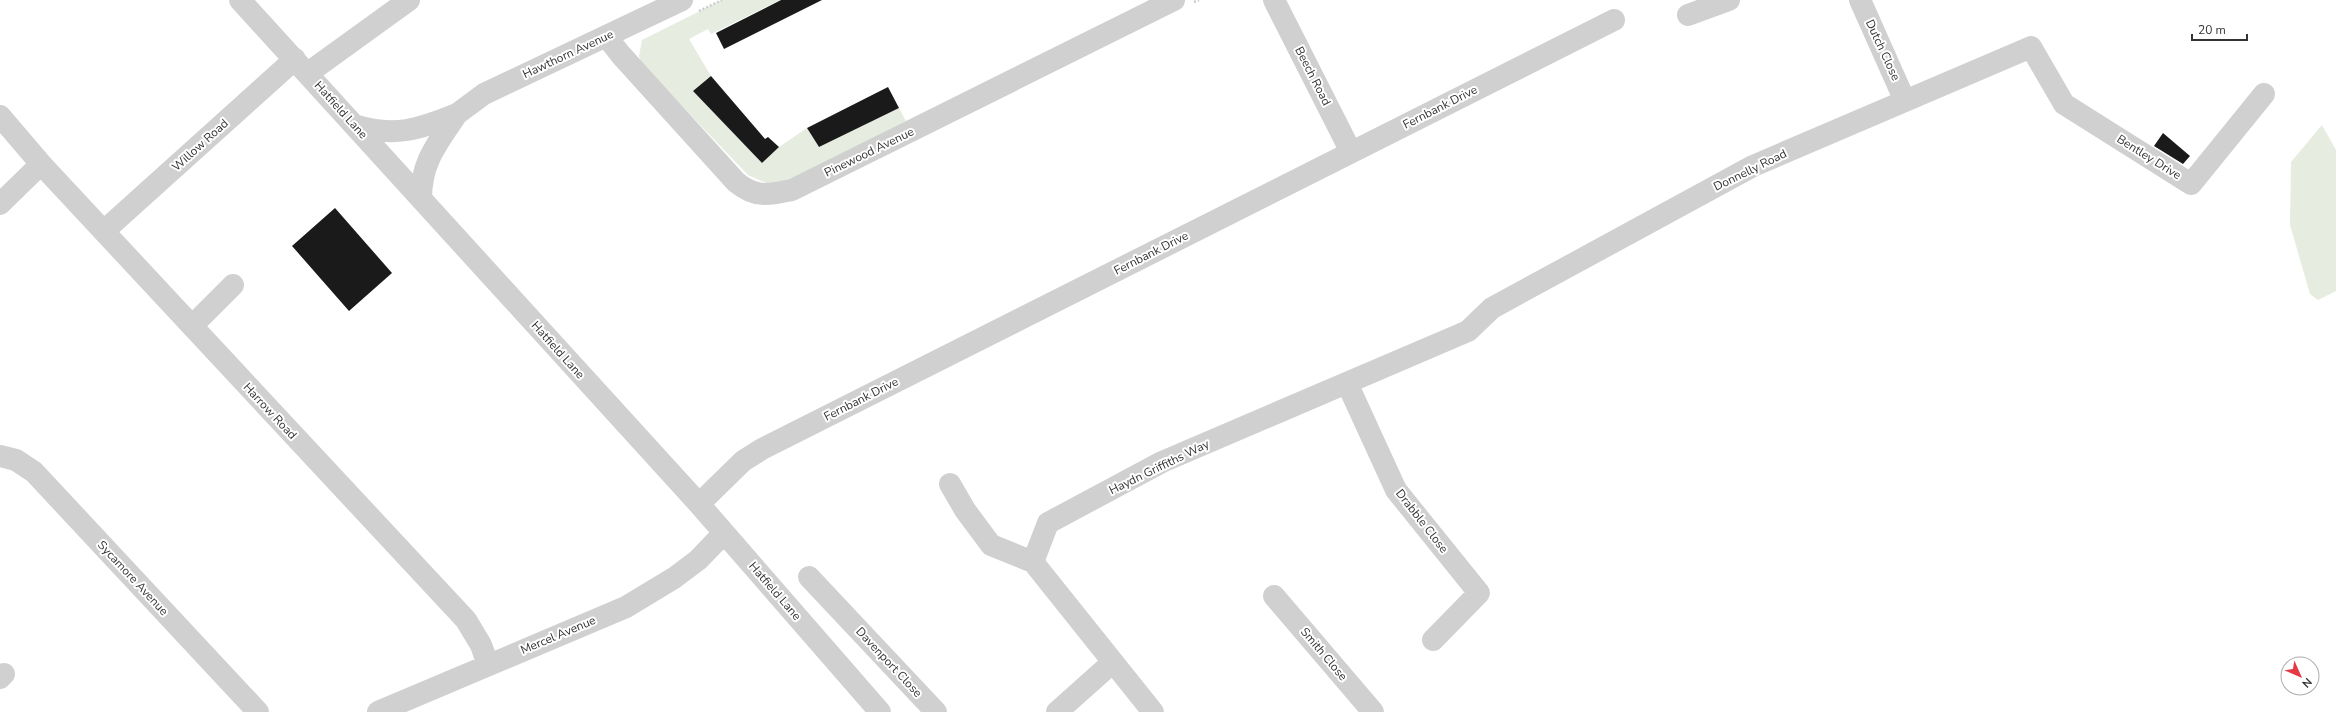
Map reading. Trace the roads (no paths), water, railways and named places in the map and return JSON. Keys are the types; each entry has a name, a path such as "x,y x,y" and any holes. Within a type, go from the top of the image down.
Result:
{"street":[{"name":"Hatfield Lane","path":"240,0 699,504 876,707"},
{"name":"Willow Road","path":"104,231 301,66 409,0"},
{"name":"Hawthorn Avenue","path":"354,125 370,130 400,132 427,126 457,114 484,94 682,0"},
{"name":"Beech Road","path":"1274,0 1351,152"},
{"path":"1688,15 1729,0"},
{"name":"Dutch Close","path":"1860,0 1906,100"},
{"name":"Pinewood Avenue","path":"606,36 621,55 736,182 756,194 775,194 792,190 1183,2"},
{"name":"Fernbank Drive","path":"699,504 744,461 762,449 1614,20"},
{"name":"Donnelly Road","path":"1483,317 1492,308 1753,166 2031,47"},
{"name":"Bentley Drive","path":"2031,47 2064,104 2191,184 2264,94"},
{"name":"Hawthorn Avenue","path":"421,199 421,181 429,155 457,114"},
{"name":"Harrow Road","path":"0,116 41,164 466,620 481,645 488,665"},
{"path":"0,204 41,164"},
{"path":"192,326 233,284"},
{"name":"Haydn Griffiths Way","path":"1033,562 1048,523 1162,462 1468,331 1483,317"},
{"name":"Drabble Close","path":"1347,383 1396,490 1479,593 1433,640"},
{"name":"Sycamore Avenue","path":"0,456 16,460 34,472 258,712"},
{"path":"950,484 965,510 991,545 1033,562 1154,712"},
{"name":"Mercel Avenue","path":"378,712 626,606 650,594 698,560 724,534"},
{"name":"Davenport Close","path":"810,577 936,712"},
{"name":"Smith Close","path":"1274,596 1373,712"},
{"path":"1057,712 1113,662"}]}
